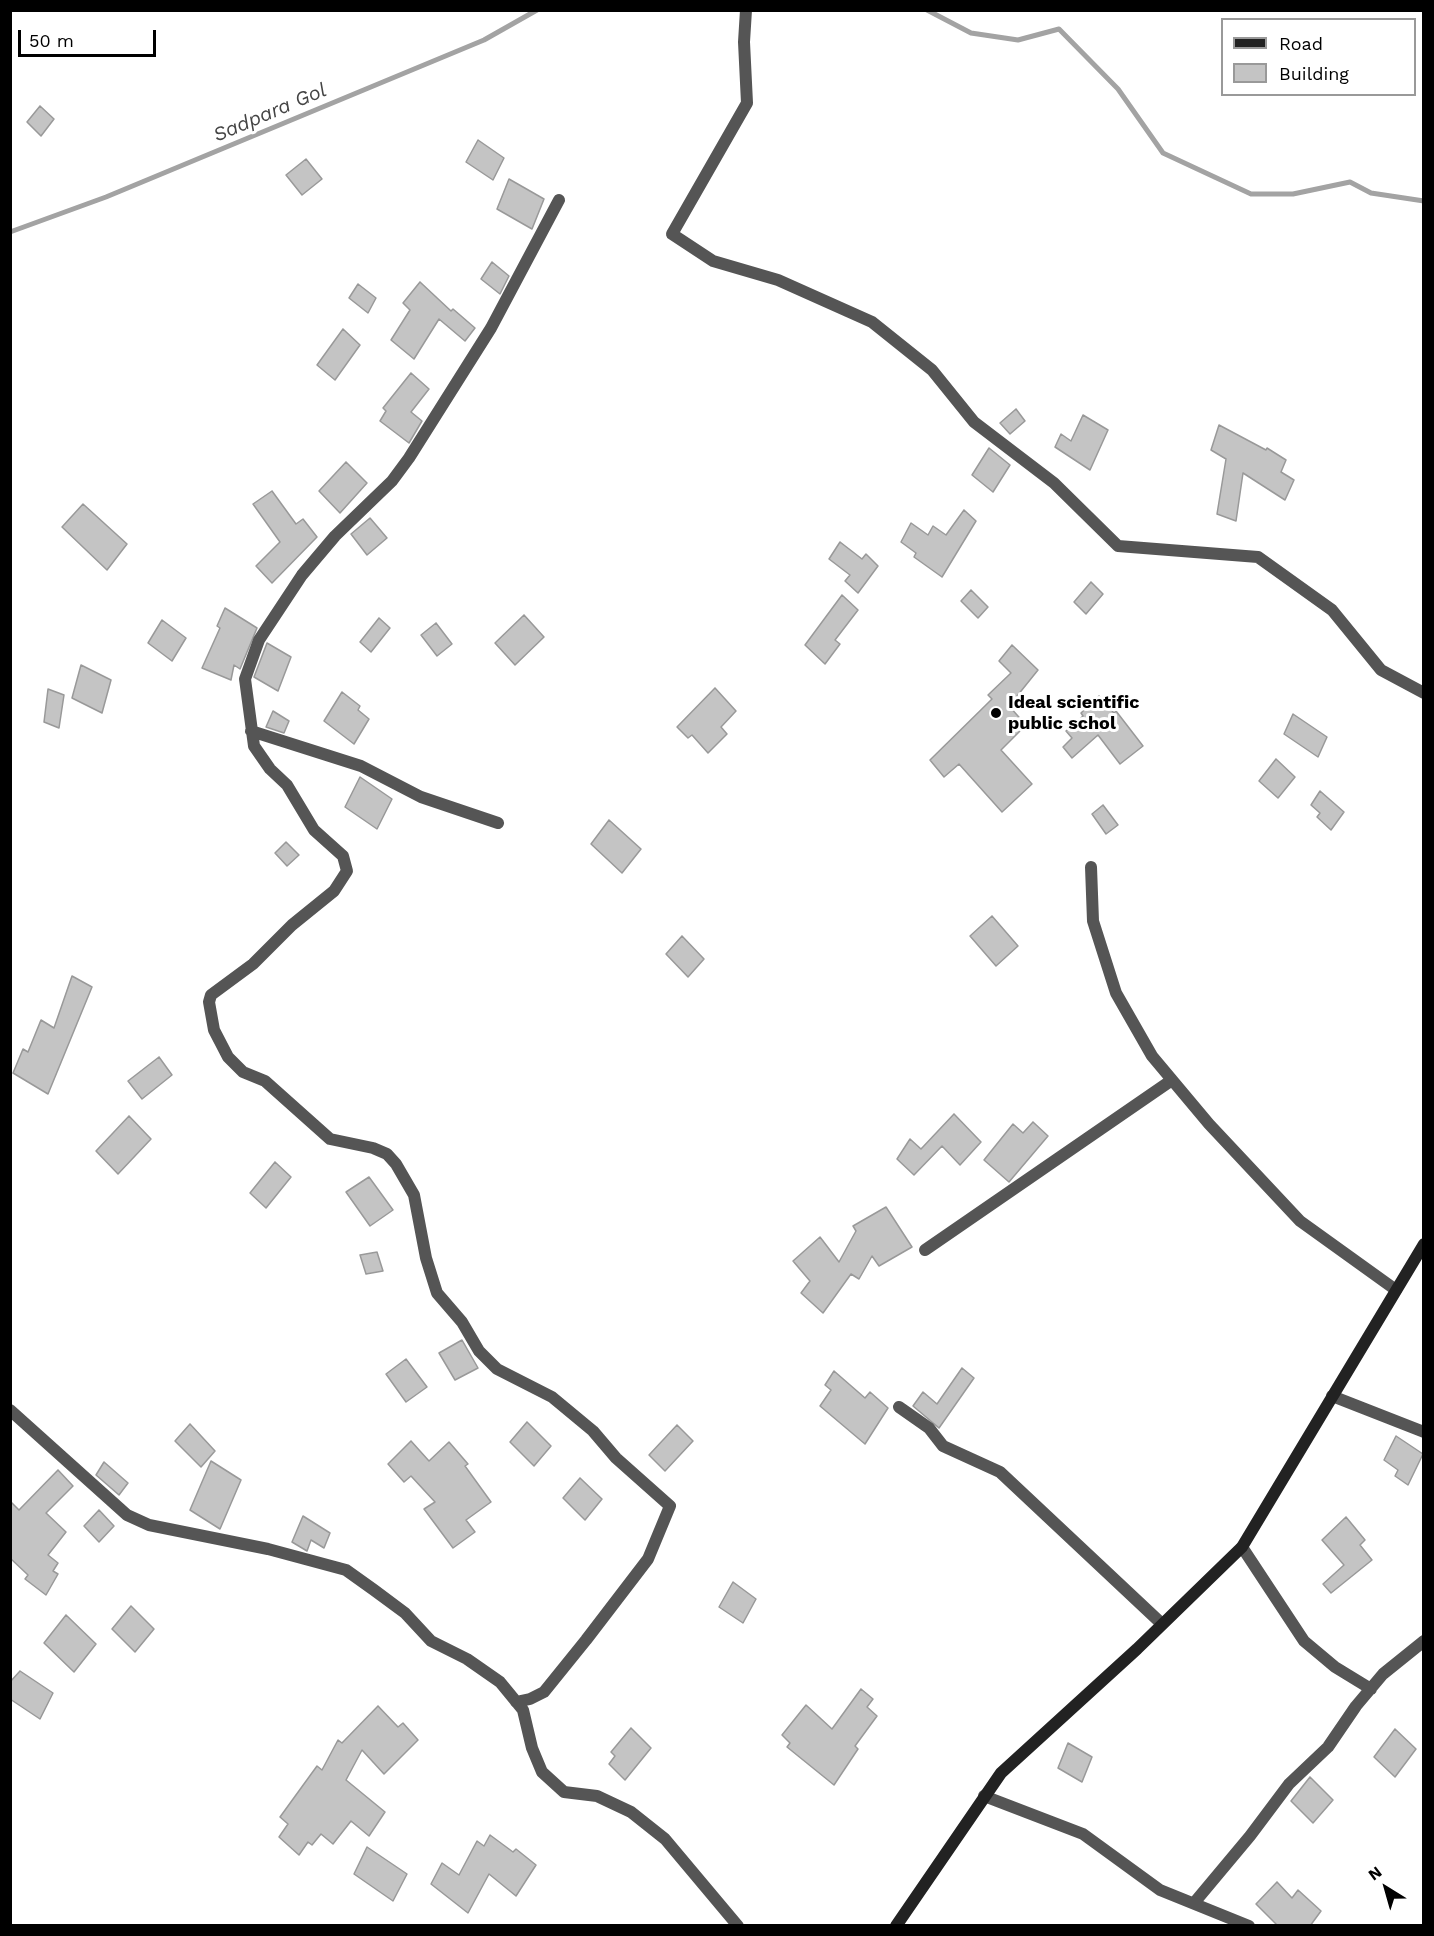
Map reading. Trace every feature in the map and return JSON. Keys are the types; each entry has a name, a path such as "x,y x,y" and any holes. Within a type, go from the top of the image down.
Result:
{"main road":[{"path":"896,1926 1000,1773 1242,1547 1424,1244"}],"street":[{"path":"746,10 744,42 747,103 672,234 713,261 778,280 872,322 932,370 974,422 1054,483 1118,546 1258,557 1332,610 1381,670 1424,693"},
{"path":"516,1702 530,1700 544,1692 586,1640 648,1559 670,1506 616,1458 593,1431 552,1397 497,1369 479,1351 462,1322 437,1293 426,1258 414,1195 396,1164 387,1155 373,1148 330,1139 265,1081 243,1072 228,1057 210,1015 211,995 253,964 292,925 326,899 343,881 347,871 343,856 314,830 287,785 257,754 251,731 245,679 259,640 302,575 335,536 392,481 410,458 490,328 559,200"},
{"path":"251,731 361,766 421,797 498,824"},
{"path":"1091,867 1093,921 1116,993 1152,1056 1209,1124 1300,1221 1396,1290"},
{"path":"925,1250 1172,1080"},
{"path":"1332,1396 1424,1432"},
{"path":"899,1407 929,1428 943,1446 1000,1472 1162,1624"},
{"path":"10,1410 127,1515 149,1525 268,1549 346,1570 405,1613 431,1641 467,1659 500,1682 523,1710 532,1748 542,1772 564,1792 597,1796 631,1812 665,1839 738,1926"},
{"path":"1242,1547 1304,1641 1335,1667 1371,1689"},
{"path":"1194,1903 1250,1836 1289,1784 1328,1747 1383,1674 1424,1641"},
{"path":"984,1796 1083,1834 1160,1890 1249,1926"}],"building":[{"path":"40,106 54,119 41,136 27,122"},
{"path":"478,140 504,158 493,180 466,162"},
{"path":"306,159 322,179 302,195 286,175"},
{"path":"509,179 544,199 532,229 497,209"},
{"path":"492,262 509,276 500,294 481,279"},
{"path":"420,282 451,311 453,309 475,328 465,341 439,319 414,359 391,340 410,310 403,303"},
{"path":"358,284 376,298 368,313 349,298"},
{"path":"343,329 360,345 335,380 317,365"},
{"path":"411,373 429,389 411,412 422,421 409,443 380,421 386,411 383,408"},
{"path":"1016,409 1025,421 1010,434 1000,423"},
{"path":"1083,415 1108,430 1090,470 1055,447 1061,434 1071,441"},
{"path":"1219,425 1266,450 1267,448 1286,460 1281,472 1294,480 1285,500 1243,473 1236,521 1217,514 1226,459 1211,450"},
{"path":"989,448 1010,465 993,492 972,475"},
{"path":"346,462 367,483 340,513 319,491"},
{"path":"272,491 296,524 303,519 317,537 272,583 256,566 280,542 253,504"},
{"path":"83,504 127,544 107,570 62,527"},
{"path":"964,510 976,521 942,577 914,557 916,553 901,542 911,523 928,535 933,526 946,535"},
{"path":"370,518 387,538 367,555 351,534"},
{"path":"840,542 862,559 866,554 878,566 858,593 845,581 850,575 829,559"},
{"path":"1091,582 1103,594 1086,614 1074,602"},
{"path":"971,590 988,607 978,618 961,601"},
{"path":"842,595 858,610 835,640 840,644 825,664 805,645"},
{"path":"225,608 257,628 240,669 234,665 231,680 202,668 220,628 217,626"},
{"path":"524,615 544,637 515,665 495,643"},
{"path":"379,618 390,628 371,652 360,642"},
{"path":"162,620 186,638 172,661 148,643"},
{"path":"436,623 452,644 437,656 421,635"},
{"path":"267,643 291,657 278,691 254,677"},
{"path":"1012,645 1038,670 1009,706 1026,725 1001,750 1032,784 1002,812 959,764 944,777 930,760 992,699 988,695 1011,673 999,661"},
{"path":"81,665 111,680 102,713 72,698"},
{"path":"715,688 736,711 721,727 727,734 708,753 692,735 688,738 677,727"},
{"path":"48,689 64,695 59,728 44,722"},
{"path":"342,692 360,706 358,710 369,719 354,744 324,721"},
{"path":"1099,696 1114,713 1116,711 1143,746 1120,764 1098,735 1072,758 1063,747 1072,738 1066,731 1083,716 1081,713"},
{"path":"273,711 289,721 284,733 266,727"},
{"path":"1293,714 1327,737 1318,757 1284,734"},
{"path":"1276,759 1295,777 1278,798 1259,781"},
{"path":"360,777 392,799 377,829 345,807"},
{"path":"1320,791 1344,812 1331,830 1317,817 1320,813 1311,805"},
{"path":"1103,805 1118,825 1106,834 1092,814"},
{"path":"609,820 641,849 622,873 591,844"},
{"path":"286,842 299,855 287,866 275,853"},
{"path":"992,916 1018,946 996,966 970,936"},
{"path":"682,936 704,959 688,977 666,954"},
{"path":"72,976 92,987 48,1094 13,1073 23,1049 28,1052 41,1020 54,1028"},
{"path":"159,1057 172,1075 142,1099 128,1081"},
{"path":"954,1114 981,1142 960,1165 942,1146 914,1175 897,1159 910,1139 921,1149"},
{"path":"129,1116 151,1139 118,1174 96,1151"},
{"path":"1033,1122 1048,1136 1009,1182 984,1160 1013,1124 1023,1133"},
{"path":"275,1162 291,1177 266,1208 250,1193"},
{"path":"369,1177 393,1210 370,1226 346,1192"},
{"path":"886,1207 912,1247 879,1266 872,1256 859,1279 851,1274 823,1313 801,1293 810,1281 793,1261 820,1237 839,1262 856,1231 853,1226"},
{"path":"377,1252 383,1271 366,1274 360,1255"},
{"path":"462,1340 478,1368 455,1380 439,1353"},
{"path":"406,1359 427,1387 406,1402 386,1374"},
{"path":"962,1368 974,1378 939,1428 913,1406 923,1392 937,1404"},
{"path":"834,1371 865,1398 870,1392 888,1408 865,1444 820,1406 831,1390 825,1385"},
{"path":"527,1422 551,1446 534,1466 510,1442"},
{"path":"190,1424 215,1451 201,1467 175,1441"},
{"path":"677,1425 693,1441 665,1471 649,1455"},
{"path":"1396,1436 1423,1454 1408,1485 1395,1476 1398,1470 1384,1460"},
{"path":"411,1441 429,1461 449,1442 468,1464 465,1466 491,1502 466,1520 475,1532 453,1548 424,1509 435,1502 411,1476 404,1482 388,1464"},
{"path":"211,1461 241,1480 220,1529 190,1510"},
{"path":"104,1462 128,1483 119,1495 96,1475"},
{"path":"58,1470 73,1486 46,1513 66,1532 48,1555 58,1563 53,1571 58,1574 46,1595 25,1579 28,1575 10,1558 10,1501 19,1510"},
{"path":"580,1478 602,1499 585,1520 563,1498"},
{"path":"99,1510 114,1526 99,1542 84,1526"},
{"path":"303,1516 330,1533 324,1548 311,1540 307,1551 292,1542"},
{"path":"1346,1517 1365,1540 1360,1545 1372,1560 1331,1593 1323,1584 1344,1565 1322,1540"},
{"path":"733,1582 756,1599 743,1623 719,1607"},
{"path":"131,1606 154,1629 135,1652 112,1629"},
{"path":"66,1615 96,1644 74,1672 44,1643"},
{"path":"20,1671 53,1693 40,1719 10,1699 10,1682"},
{"path":"861,1689 873,1699 867,1707 877,1716 855,1746 858,1749 834,1785 787,1747 790,1743 782,1735 806,1705 832,1729"},
{"path":"378,1706 398,1727 403,1723 418,1740 384,1774 362,1750 346,1780 385,1812 369,1836 351,1821 333,1844 321,1834 312,1845 308,1842 299,1855 279,1837 288,1824 280,1817 317,1766 322,1770 338,1740 342,1743"},
{"path":"631,1728 651,1748 625,1780 609,1764 615,1756 611,1752"},
{"path":"1395,1729 1416,1749 1395,1777 1374,1757"},
{"path":"1068,1743 1092,1757 1082,1782 1058,1768"},
{"path":"1310,1777 1333,1800 1313,1823 1291,1801"},
{"path":"490,1835 513,1852 516,1849 536,1865 516,1896 489,1874 468,1913 431,1884 442,1863 459,1875 477,1841 484,1846"},
{"path":"367,1847 407,1874 393,1901 354,1874"},
{"path":"1277,1882 1292,1898 1298,1890 1321,1911 1310,1926 1278,1926 1256,1904"}],"waterway":[{"name":"Sadpara Gol","path":"10,232 106,197 484,40 537,10"},
{"name":"Sadpara Gol","path":"927,10 971,33 1018,40 1059,29 1118,89 1163,153 1251,194 1293,194 1350,182 1371,193 1424,201"}],"place":[{"name":"Ideal scientific public schol","path":"996,713"}]}
